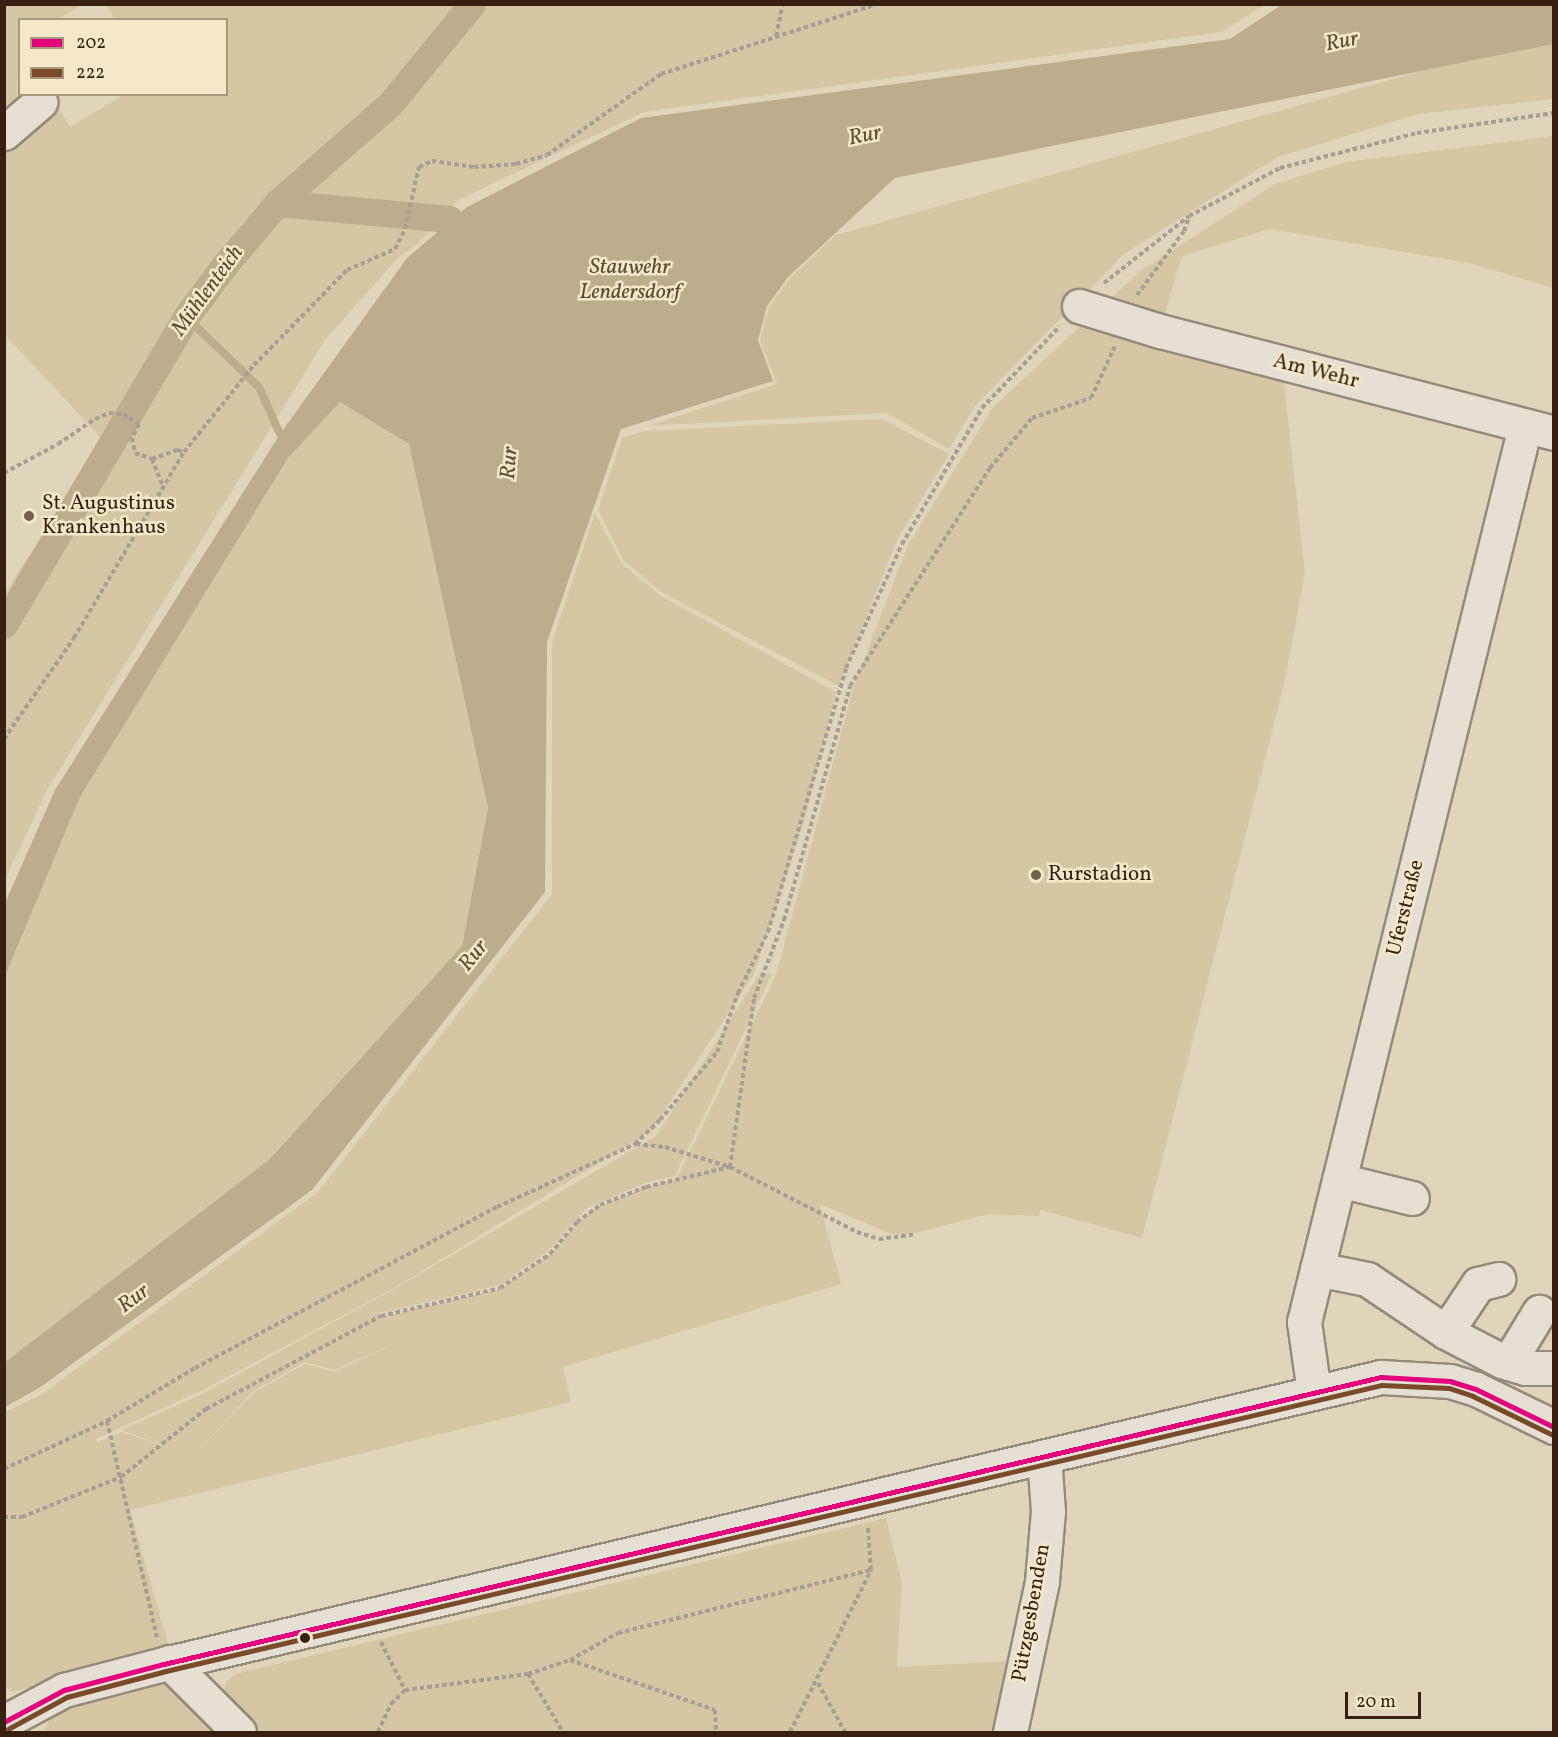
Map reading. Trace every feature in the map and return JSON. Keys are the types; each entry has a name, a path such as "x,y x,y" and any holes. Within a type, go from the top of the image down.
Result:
{"street":[{"path":"4,133 40,102"},
{"name":"Am Wehr","path":"1079,306 1125,322 1539,429"},
{"name":"Uferstraße","path":"1314,1392 1303,1334 1317,1269 1539,429"},
{"path":"1339,1180 1412,1198"},
{"path":"1317,1269 1367,1279 1446,1332 1508,1363 1554,1368"},
{"path":"1446,1332 1478,1284 1498,1279"},
{"path":"1508,1363 1539,1312"},
{"path":"4,1722 64,1690 166,1663 1314,1392 1398,1376 1450,1381 1476,1389 1554,1427"},
{"name":"Pützgesbenden","path":"1010,1732 1042,1581 1048,1511 1044,1457"},
{"path":"166,1663 239,1732"}],"path":[{"path":"775,36 783,4"},
{"path":"4,739 74,638 184,452 239,383 347,270 395,249 405,229 418,167 432,161 474,167 516,164 547,155 661,74 878,4"},
{"path":"4,1469 107,1421 195,1368 497,1207 635,1144 660,1120 717,1052 738,993 768,932 846,668 902,544 982,408 1079,306 1132,257 1189,216 1280,168 1417,133 1554,113"},
{"path":"730,1167 754,998 784,920 849,686 990,468 1032,418 1086,401 1098,389 1137,296 1184,231 1189,216"},
{"path":"4,473 109,413 123,414 137,423 132,446 135,453 152,459 177,450 184,452"},
{"path":"152,459 163,486"},
{"path":"635,1144 664,1147 730,1167 857,1232 879,1239 913,1235"},
{"path":"4,1517 22,1517 121,1477 206,1409 381,1316 500,1288 550,1254 589,1211 646,1187 730,1167"},
{"path":"107,1421 166,1663"},
{"path":"790,1732 818,1682 871,1570 863,1500"},
{"path":"378,1732 391,1704 405,1690 528,1674 570,1660 618,1633 871,1570"},
{"path":"369,1616 405,1690"},
{"path":"570,1660 715,1710 716,1732"},
{"path":"528,1674 563,1732"},
{"path":"818,1682 845,1732"}],"shaded area":[{"path":"5,5 83,5 60,18 18,18 16,113 5,122"},
{"path":"106,5 1265,5 1221,32 644,112 458,200 420,242 397,259 325,340 46,792 5,880 5,593 103,440 5,335 5,143 54,101 70,127 121,96 228,96 228,18 114,18"},
{"path":"1553,40 1553,99 1418,114 1278,157 1124,254 976,405 949,449 887,413 647,426 777,384 760,340 769,307 790,278 836,235 1486,53"},
{"path":"1553,136 1553,288 1469,263 1270,229 1182,256 1156,343 1283,374 1305,573 1284,685 1142,1238 1041,1210 1039,1216 989,1214 911,1234 891,1234 820,1204 841,1284 563,1367 571,1402 130,1510 170,1651 12,1692 5,1686 5,1412 42,1394 317,1193 552,894 552,643 595,513 622,564 661,596 836,692 804,822 754,974 651,1131 394,1288 203,1390 96,1439 98,1442 122,1432 178,1451 121,1430 202,1394 394,1289 656,1136 760,973 772,974 675,1176 645,1183 587,1208 548,1251 500,1285 379,1313 378,1318 500,1289 550,1254 589,1211 646,1187 676,1180 776,975 854,685 907,547 993,407 1139,272 1275,184 1346,162","holes":["395,1343 335,1372 305,1364 255,1392 192,1457 254,1391 305,1362 335,1370"]},
{"path":"340,402 409,444 488,808 462,946 270,1159 5,1362 5,976 80,797 288,458"},
{"path":"882,419 949,454 897,540 839,686 661,592 623,560 598,510 622,438 644,431"},
{"path":"886,1518 902,1583 897,1667 1012,1661 999,1732 259,1732 223,1694 227,1681 235,1674"},
{"path":"177,1679 229,1732 44,1732 49,1720 66,1705"}],"water":[{"name":"Stauwehr Lendersdorf","path":"1283,4 1553,5 1553,44 895,178 788,277 767,306 758,340 773,381 621,429 547,642 545,892 312,1190 39,1388 5,1407 5,1362 270,1159 462,946 488,808 409,444 340,402 288,458 80,797 5,976 5,903 55,790 280,434 407,258 467,207 641,118 1230,39"}],"waterway":[{"name":"Mühlenteich","path":"4,625 186,317 224,266 277,203 390,104 472,4"},
{"path":"277,203 449,219"},
{"path":"186,317 259,387 280,434"}],"transit line":[{"name":"202","path":"4,1722 64,1690 164,1664 1381,1377 1450,1381 1476,1389 1554,1427"},
{"name":"222","path":"8,1729 67,1697 166,1671 1382,1385 1449,1388 1473,1396 1551,1434"}],"place":[{"name":"St. Augustinus Krankenhaus","path":"29,516"},
{"name":"Rurstadion","path":"1036,875"}],"water label":[{"name":"Rur","path":"1342,42"},
{"name":"Rur","path":"865,136"},
{"name":"Rur","path":"510,463"},
{"name":"Rur","path":"474,956"},
{"name":"Rur","path":"134,1299"}]}
